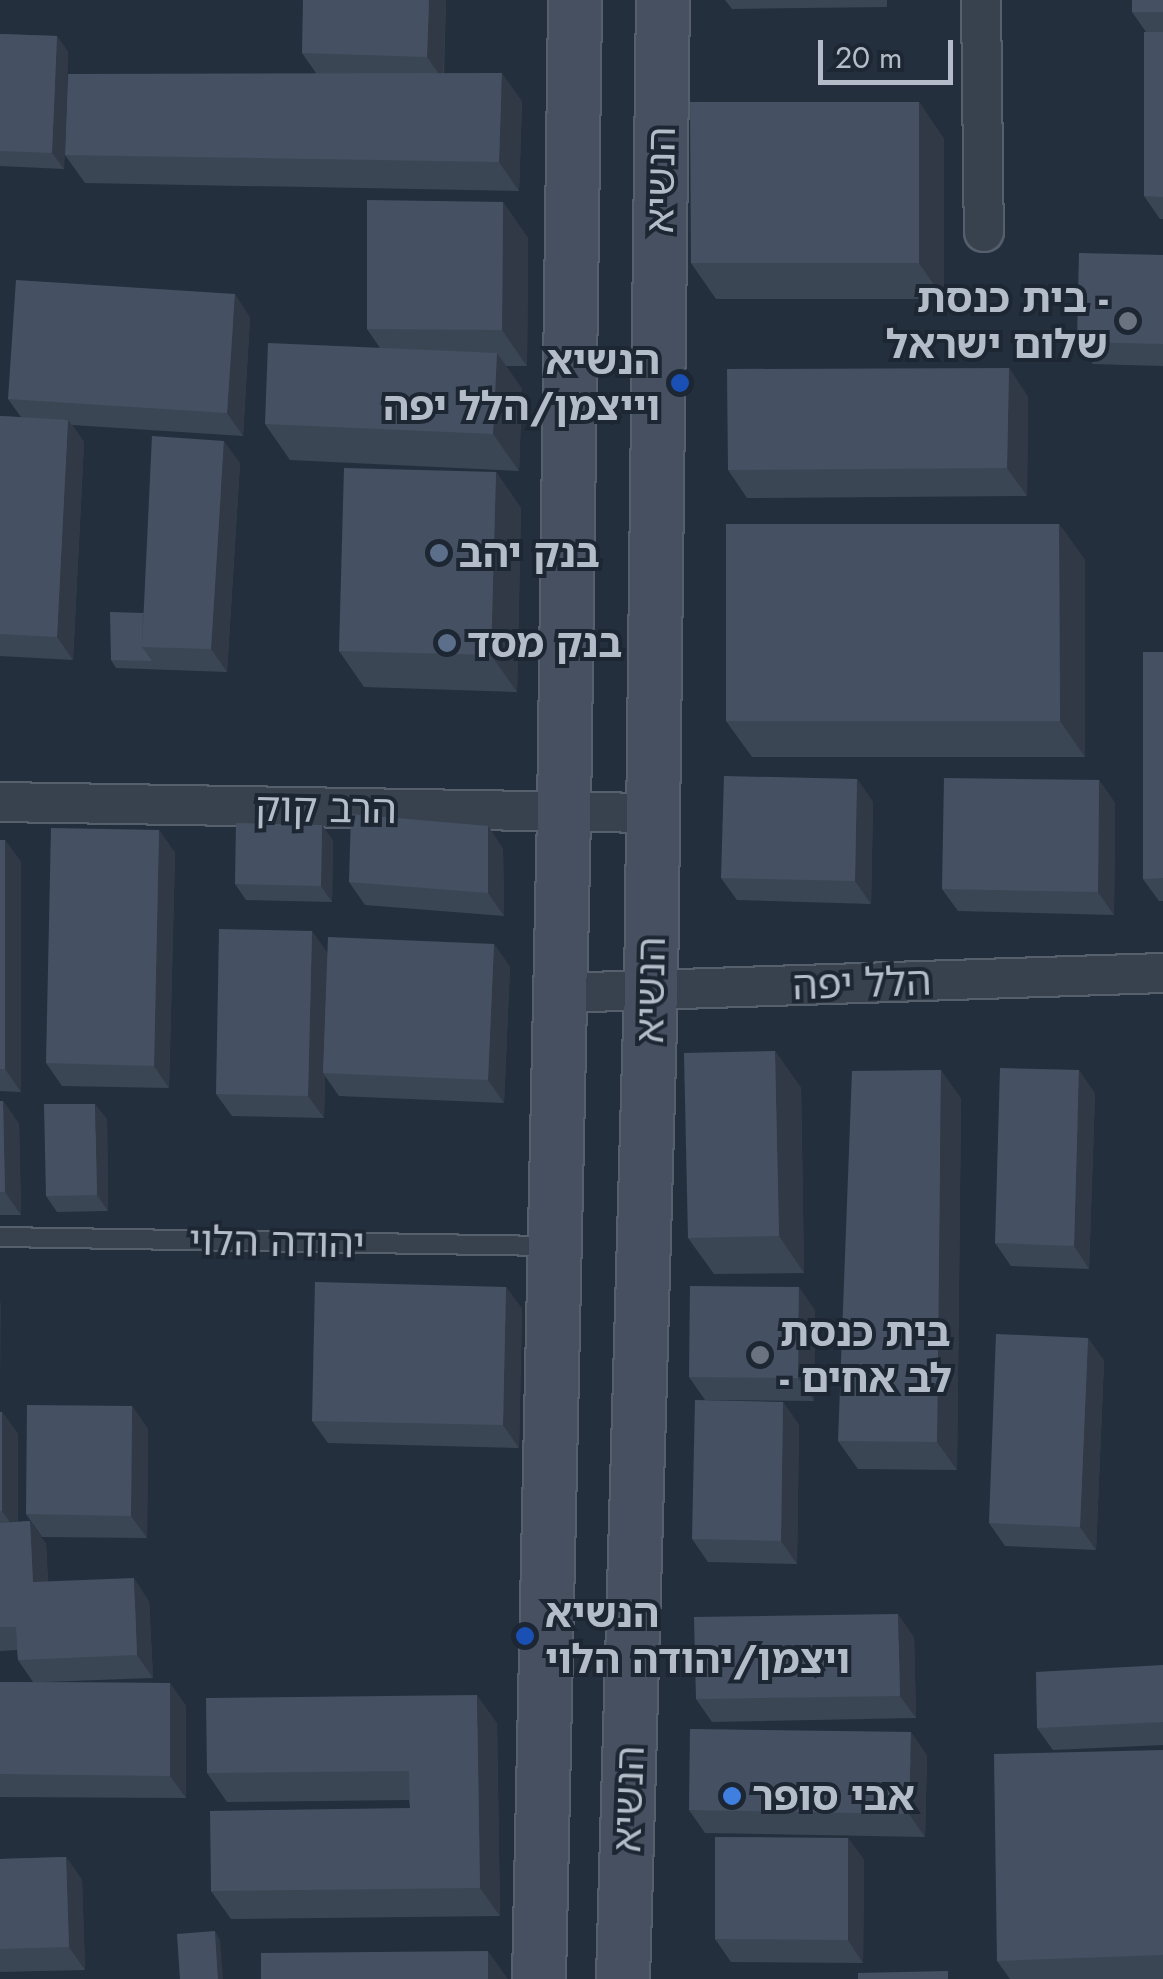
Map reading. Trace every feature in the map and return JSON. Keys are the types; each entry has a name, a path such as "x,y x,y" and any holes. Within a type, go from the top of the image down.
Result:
{"main road":[{"path":"540,1979 564,812 575,0"},
{"name":"הנשיא","path":"623,1979 651,991 663,0"}],"street":[{"path":"981,0 984,232"},
{"name":"הרב קוק","path":"0,802 652,813"},
{"name":"הלל יפה","path":"560,994 1163,973"}],"lane":[{"name":"יהודה הלוי","path":"0,1237 555,1246"}],"building":[{"path":"303,0 429,0 427,57 302,53"},
{"path":"1132,0 1163,0 1163,12 1132,12"},
{"path":"1144,32 1163,32 1163,197 1144,196"},
{"path":"0,34 57,36 52,153 0,151"},
{"path":"502,73 499,162 65,155 68,74"},
{"path":"690,102 919,102 919,263 691,263"},
{"path":"367,200 503,202 502,330 367,329"},
{"name":"בית כנסת - שלום ישראל","path":"1079,253 1163,255 1163,344 1077,342"},
{"path":"16,280 235,294 227,413 8,399"},
{"path":"268,343 497,353 493,434 265,424"},
{"path":"1009,368 1007,468 728,470 727,369"},
{"path":"0,416 68,420 57,637 0,634"},
{"path":"152,436 224,441 211,649 142,647"},
{"path":"344,468 496,472 491,655 339,651"},
{"path":"726,524 1059,524 1060,721 726,721"},
{"path":"110,612 143,613 142,647 152,661 111,660"},
{"path":"1143,652 1163,652 1163,878 1143,879"},
{"path":"724,776 857,779 855,881 721,878"},
{"path":"944,778 1099,780 1098,892 942,889"},
{"path":"351,814 488,826 488,893 349,882"},
{"path":"236,823 322,825 321,886 235,884"},
{"path":"51,828 159,830 154,1066 46,1063"},
{"path":"0,840 5,840 5,1069 0,1069"},
{"path":"219,929 312,931 308,1096 216,1094"},
{"path":"328,937 494,944 488,1080 323,1073"},
{"path":"775,1051 779,1236 688,1238 684,1053"},
{"path":"1000,1068 1079,1070 1074,1246 995,1243"},
{"path":"941,1070 937,1442 838,1441 852,1071"},
{"path":"3,1101 5,1192 0,1192"},
{"path":"44,1104 95,1104 97,1195 46,1196"},
{"path":"315,1282 506,1287 503,1425 312,1421"},
{"name":"בית כנסת - לב אחים","path":"690,1286 799,1287 798,1378 689,1377"},
{"path":"996,1334 1088,1338 1080,1527 989,1523"},
{"path":"695,1400 783,1402 781,1541 692,1539"},
{"path":"27,1405 132,1406 131,1516 26,1514"},
{"path":"2,1412 2,1511 0,1511"},
{"path":"30,1521 33,1582 134,1578 137,1655 18,1660 16,1627 0,1627 0,1523"},
{"path":"898,1614 900,1696 696,1699 694,1617"},
{"path":"1163,1665 1163,1722 1037,1728 1036,1672"},
{"path":"0,1682 170,1683 170,1776 0,1774"},
{"path":"477,1695 480,1888 211,1891 210,1811 410,1808 409,1771 207,1773 206,1698"},
{"path":"690,1729 911,1732 909,1814 689,1810"},
{"path":"1163,1750 1163,1955 997,1961 994,1754"},
{"path":"715,1837 848,1838 848,1940 715,1939"},
{"path":"66,1857 69,1947 0,1949 0,1859"},
{"path":"215,1931 218,1979 180,1979 177,1934"},
{"path":"488,1951 488,1979 261,1979 261,1953"},
{"path":"948,1971 948,1979 858,1979 858,1973"}],"place":[{"name":"בית כנסת - שלום ישראל","path":"1128,321"},
{"name":"הנשיא וייצמן/הלל יפה","path":"680,383"},
{"name":"בנק יהב","path":"439,553"},
{"name":"בנק מסד","path":"447,643"},
{"name":"בית כנסת - לב אחים","path":"760,1355"},
{"name":"הנשיא ויצמן/יהודה הלוי","path":"525,1636"},
{"name":"אבי סופר","path":"732,1796"}]}
